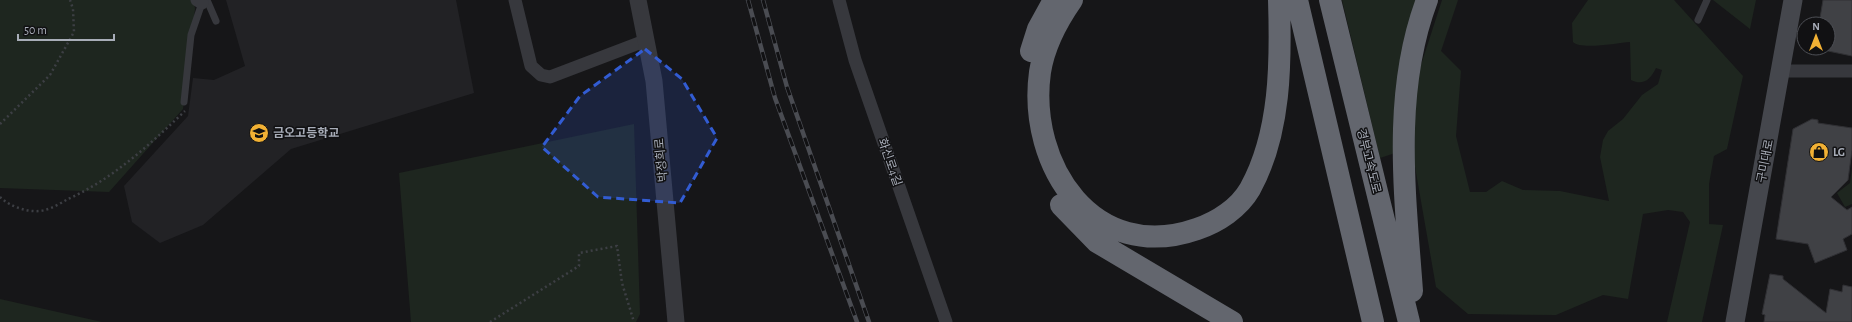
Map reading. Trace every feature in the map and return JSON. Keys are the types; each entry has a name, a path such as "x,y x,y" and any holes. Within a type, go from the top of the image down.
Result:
{"highway":[{"path":"1054,0 1038,29 1031,50 1026,74 1025,117 1037,165 1062,206 1097,242 1121,258 1232,322"},
{"path":"1072,0 1052,36 1040,71 1038,99 1040,122 1045,143 1055,170 1082,208 1096,218 1112,227 1130,233 1166,236 1187,232 1217,220 1241,201 1257,173 1266,150 1274,113 1280,37 1279,0"},
{"path":"1297,0 1373,322"},
{"name":"경부고속도로","path":"1330,0 1409,322"},
{"path":"1414,322 1405,193 1404,136 1409,64 1427,0"}],"main road":[{"name":"구미대로","path":"1735,322 1794,0"}],"street":[{"path":"516,0 531,66 540,75 550,77 647,40"},
{"name":"박정희로","path":"638,0 654,81 676,322"},
{"name":"화신로4길","path":"839,0 855,60 946,322"},
{"path":"1782,71 1852,71"}],"lane":[{"path":"1698,20 1707,0"},
{"path":"203,1 216,21"},
{"path":"184,102 192,35 203,1"}],"path":[{"path":"0,124 50,74 74,32 73,9 70,0"},
{"path":"0,197 6,203 29,210 45,210 82,193 112,174 148,146 188,108 184,102"},
{"path":"490,322 578,266 579,253 616,246 622,283 634,322"}],"highlighted area":[{"path":"645,49 682,79 717,138 680,203 598,197 542,147 580,96"}],"shaded area":[{"path":"0,0 194,0 195,9 183,109 109,192 0,188"},
{"name":"금오고등학교","path":"226,0 456,0 474,93 291,149 203,225 160,243 132,222 124,186 188,116 193,78 214,80 245,66"},
{"path":"1342,0 1416,0 1398,152 1380,158"},
{"path":"1442,0 1458,0 1441,51 1461,71 1456,136 1470,192 1486,192 1502,181 1523,190 1560,191 1609,201 1600,157 1603,140 1608,131 1623,119 1642,95 1658,84 1662,70 1656,68 1646,81 1635,82 1631,80 1630,42 1583,46 1573,42 1572,23 1588,0 1674,0 1743,76 1727,149 1714,156 1709,184 1709,224 1723,225 1702,322 1667,322 1690,222 1683,212 1668,210 1643,214 1628,299 1603,295 1556,315 1468,314 1436,287 1414,161 1415,88"},
{"path":"1713,0 1756,0 1750,29"},
{"path":"634,124 640,314 636,322 411,322 399,173"},
{"path":"1852,168 1852,204 1845,207 1837,193 1850,183"},
{"path":"0,299 102,322 0,322"}],"building":[{"path":"1823,0 1852,0 1852,56 1836,53 1836,16 1820,16"},
{"path":"1812,119 1818,120 1818,123 1852,128 1852,150 1848,180 1831,197 1847,210 1852,207 1852,234 1843,239 1847,250 1815,263 1808,244 1776,239 1793,129"},
{"path":"1770,274 1783,276 1783,279 1826,313 1830,289 1842,292 1843,285 1852,287 1852,322 1764,322 1765,315 1762,314"}],"railway":[{"path":"748,0 775,98 857,322"},
{"path":"763,0 787,87 869,322"}],"place":[{"name":"금오고등학교","path":"259,133"},
{"name":"LG","path":"1819,152"}]}
